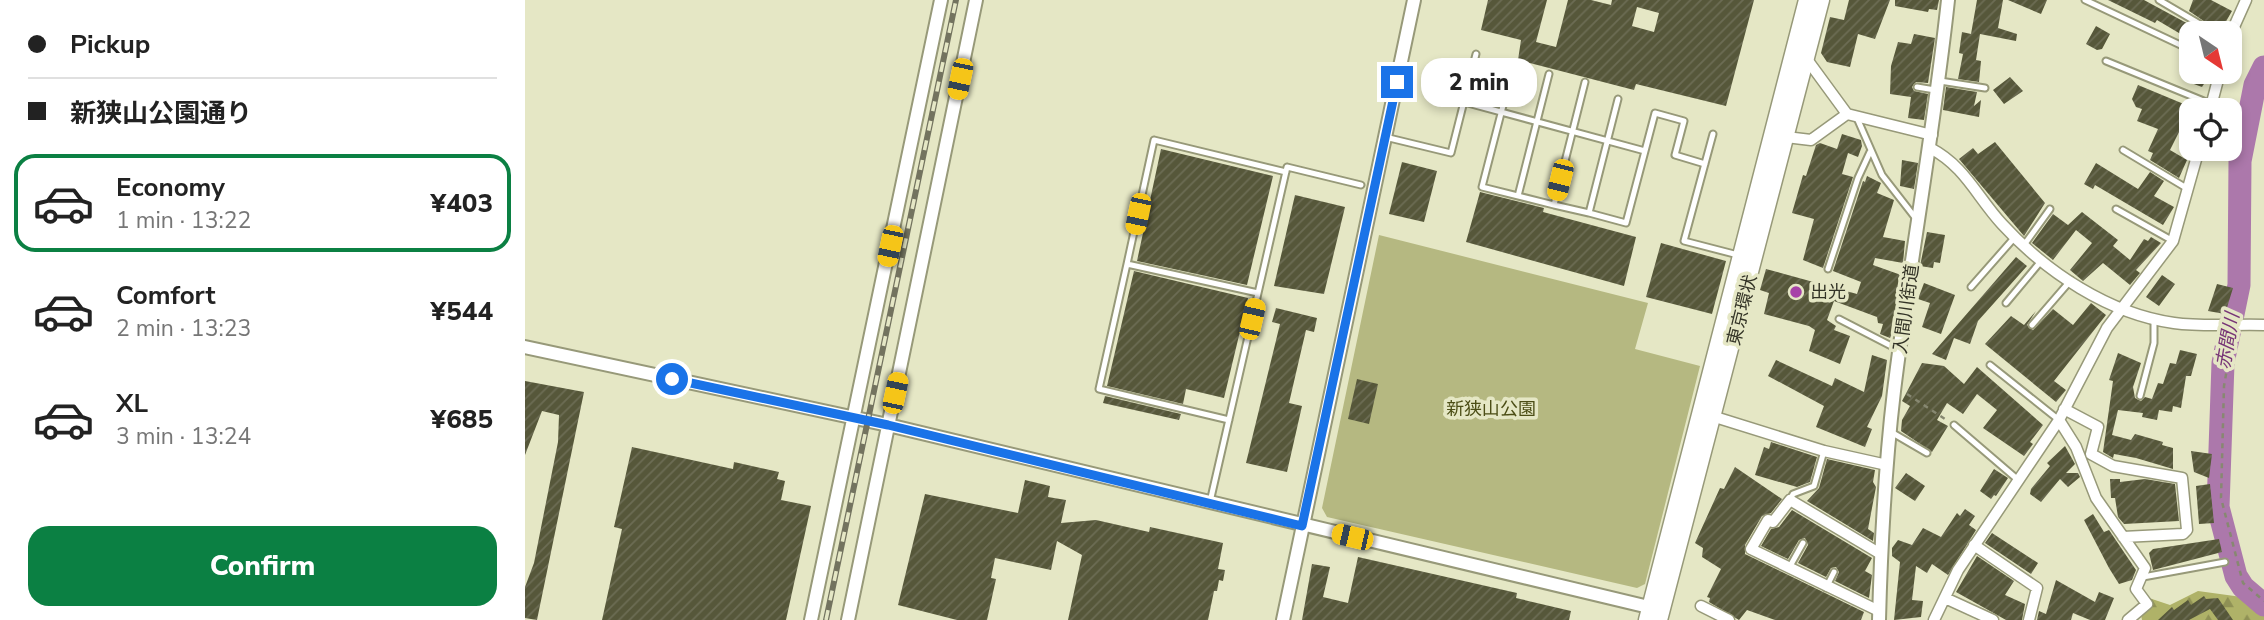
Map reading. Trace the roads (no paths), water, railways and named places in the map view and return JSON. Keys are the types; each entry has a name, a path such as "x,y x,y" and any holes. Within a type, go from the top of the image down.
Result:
{"highway":[{"name":"東京環状","path":"1655,614 1741,256 1807,0"},
{"name":"東京環状","path":"1655,614 1715,417 1821,0"}],"street":[{"path":"811,620 941,0"},
{"path":"848,620 976,0"},
{"path":"1283,620 1414,0"},
{"name":"入間川街道","path":"1879,616 1879,553 1890,431 1948,0"},
{"path":"2236,21 2246,0"},
{"path":"1806,58 1851,115 1931,142 1961,170 2001,223 2015,237 2042,260 2119,311 2154,320 2264,326"},
{"path":"1786,137 1811,140 1851,115"},
{"path":"1934,620 1974,545 2059,420 2119,311 2162,260 2173,241 2196,161"},
{"path":"525,346 888,425 1655,614"},
{"path":"2064,409 2098,427 2091,454 2113,466 2182,478 2187,530 2183,534 2123,537"},
{"path":"1715,417 1824,451 1887,465"},
{"path":"2059,420 2076,447 2096,498 2145,568 2136,589 2147,604 2131,619"},
{"path":"1879,553 1790,500 1779,518 1773,522 1767,520 1751,549 1879,616"},
{"path":"1974,545 2038,588 2029,620"},
{"path":"1945,598 1993,620"},
{"path":"1701,606 1729,620"}],"lane":[{"path":"2085,0 2179,44"},
{"path":"2159,0 2195,21"},
{"path":"1385,137 1451,153 1476,54"},
{"path":"2106,61 2190,98"},
{"path":"1514,63 1482,187 1626,223 1655,113 1684,121 1675,155 1705,164"},
{"path":"1518,196 1549,74"},
{"path":"1554,205 1585,82"},
{"path":"1917,87 1985,88"},
{"path":"1589,213 1618,99"},
{"path":"1464,102 1645,151"},
{"path":"1851,115 1882,175 1919,223"},
{"path":"1713,134 1684,242 1741,256"},
{"path":"1229,420 1099,389 1154,140 1286,172"},
{"path":"2123,150 2188,189"},
{"path":"1828,269 1858,178 1870,152"},
{"path":"1209,503 1287,167 1361,185"},
{"path":"2024,245 2050,209"},
{"path":"2116,209 2173,241"},
{"path":"1971,287 2015,237"},
{"path":"2006,303 2042,260"},
{"path":"1127,264 1258,293"},
{"path":"2032,325 2071,280"},
{"path":"1839,319 1900,351"},
{"path":"2140,396 2154,343 2154,320"},
{"path":"1990,365 2059,420"},
{"path":"1954,425 2017,479"},
{"path":"1890,431 1927,453"},
{"path":"1790,500 1793,494 1814,486 1824,451"},
{"path":"1789,568 1803,542"},
{"path":"2143,577 2225,562"},
{"path":"1826,588 1834,572"}],"waterway":[{"name":"赤間川","path":"2264,67 2255,85 2240,161 2239,285 2223,363 2218,507 2236,576 2243,587 2264,605"}],"railway":[{"path":"826,620 956,0"}],"place":[{"name":"出光","path":"1796,292"}],"park label":[{"name":"新狭山公園","path":"1491,409"}]}
